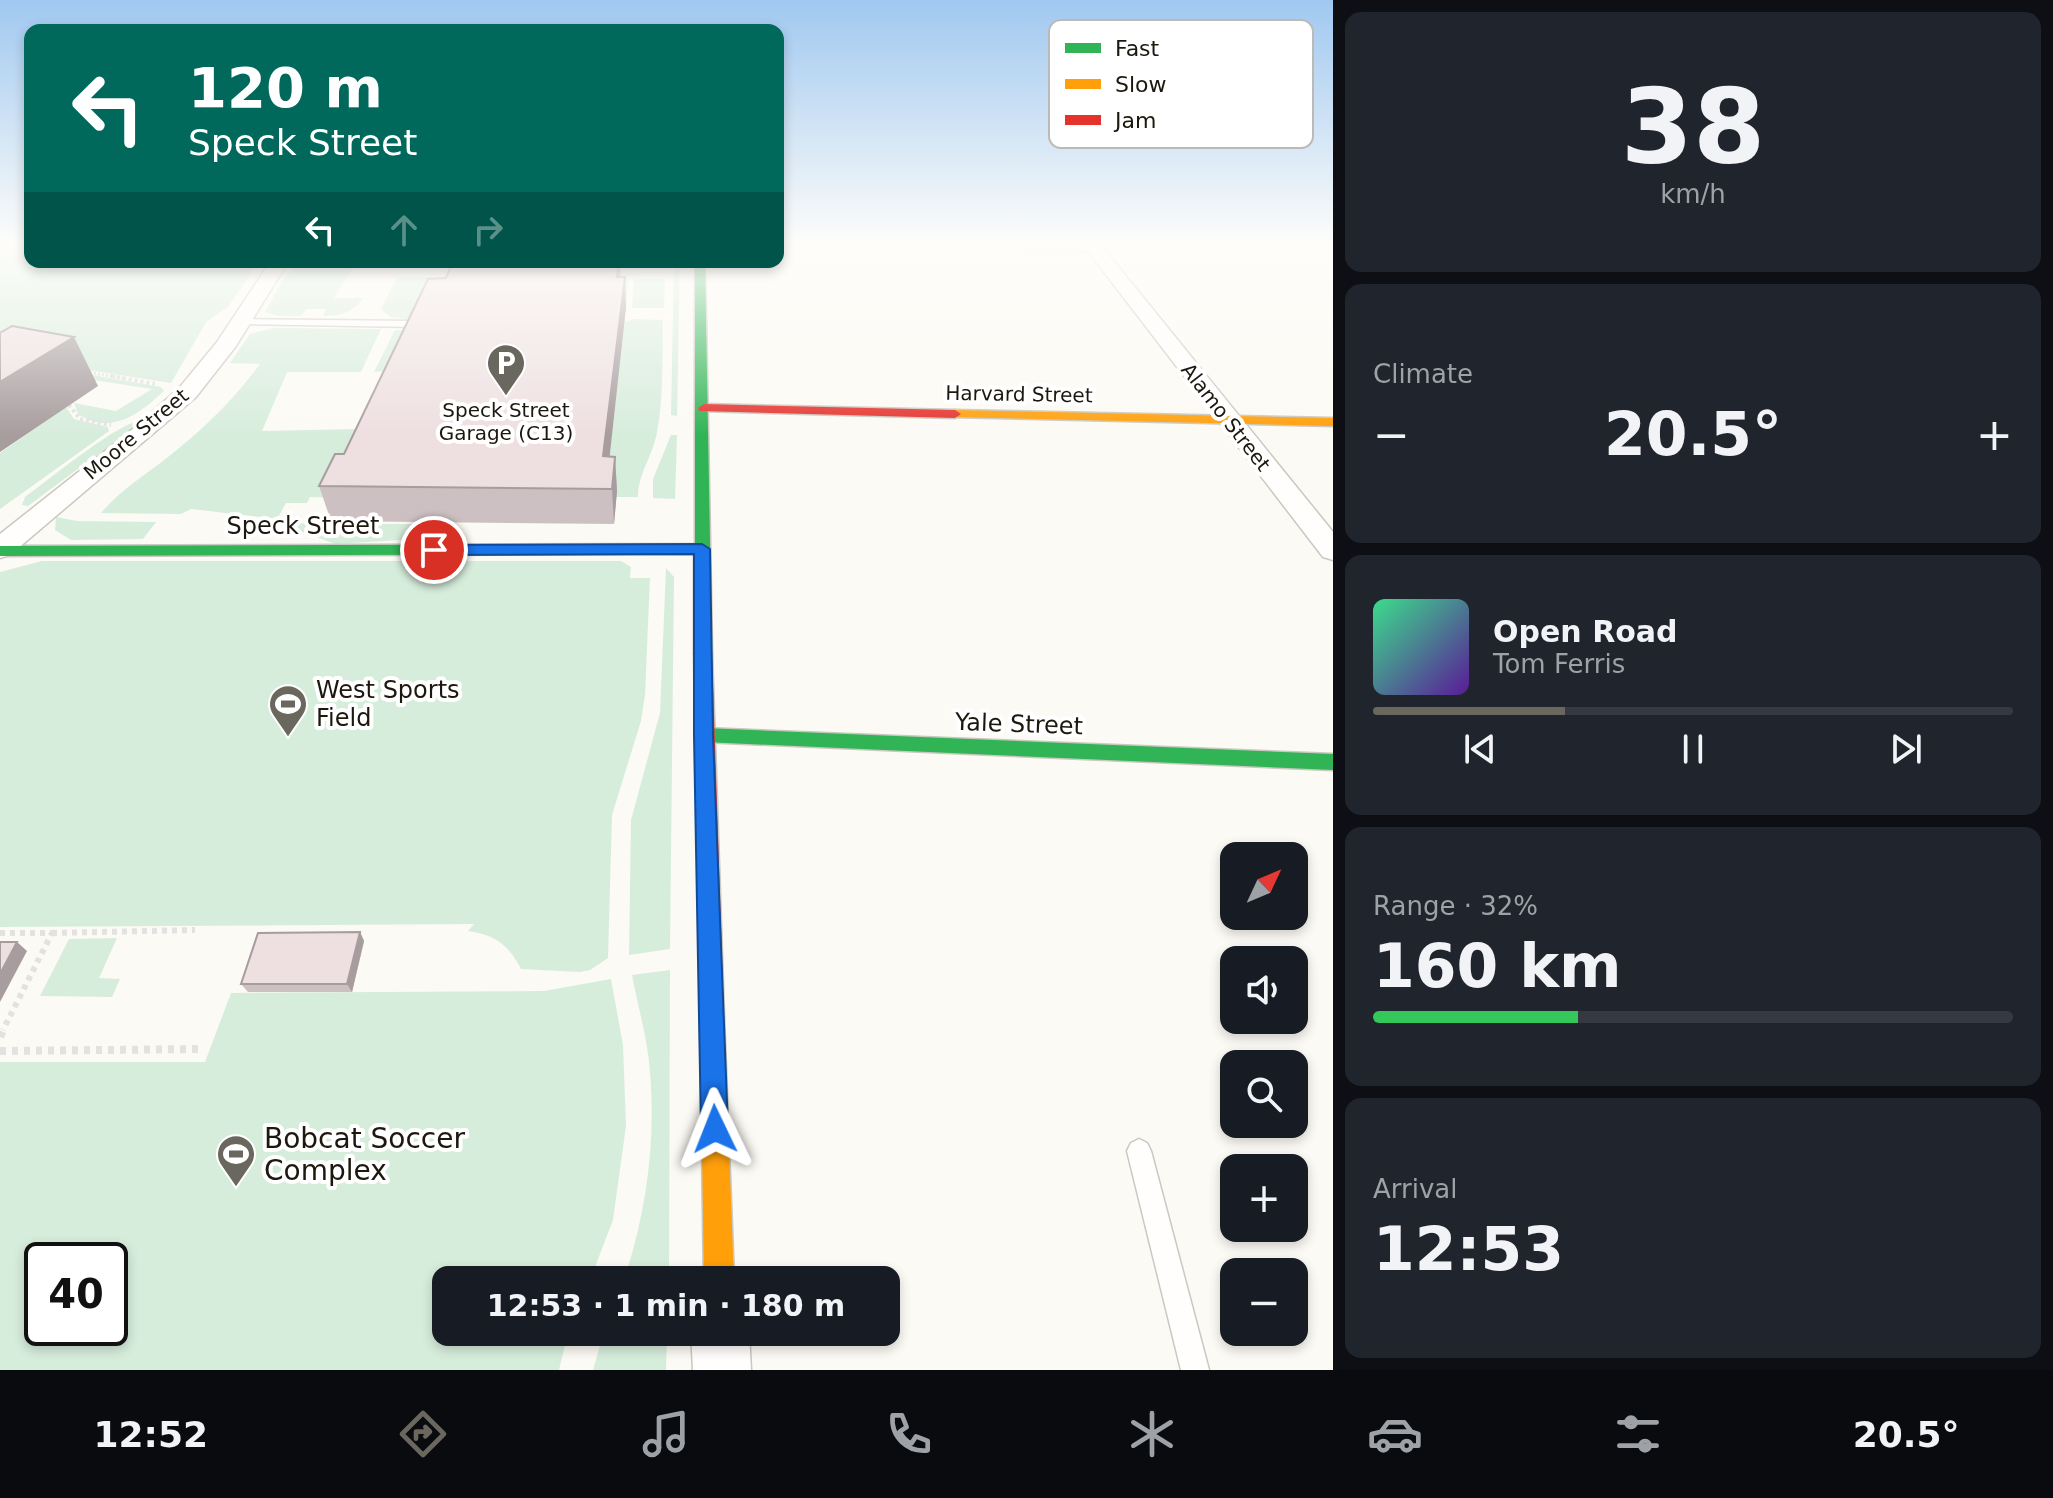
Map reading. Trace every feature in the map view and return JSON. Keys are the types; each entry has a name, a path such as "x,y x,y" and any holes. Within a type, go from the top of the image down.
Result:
{"street":[{"name":"Moore Street","path":"0,550 41,512 159,421 206,372 250,308"},
{"path":"701,308 704,735 719,1266"},
{"name":"Alamo Street","path":"1142,308 1333,551"},
{"name":"Harvard Street","path":"704,408 1333,422"},
{"name":"Speck Street","path":"0,550 702,549"},
{"name":"Yale Street","path":"704,735 1333,762"},
{"path":"721,1346 722,1370"}],"lane":[{"path":"241,322 415,324"},
{"path":"1139,1151 1195,1370"}],"path":[{"path":"75,370 160,385"},
{"path":"69,405 80,419 120,427"},
{"path":"0,933 195,930"},
{"path":"0,1038 52,933"},
{"path":"0,1051 203,1049"}],"green space":[{"path":"0,308 226,308 206,322 171,383 62,366 0,383"},
{"path":"267,308 353,308 346,313 323,316 326,309 307,309 301,316 278,316 265,312"},
{"path":"609,308 403,319 390,317 381,309"},
{"path":"673,308 679,308 677,416 671,415"},
{"path":"634,319 663,320 661,405 655,441 640,480 638,497 616,497 616,491 606,490 624,322"},
{"path":"274,328 381,329 361,372 287,372 262,431 358,429 385,371 374,372 395,330 412,330 341,498 310,497 307,503 286,503 277,519 191,509 181,514 101,513 127,488 197,433 230,400 260,364 230,363 250,334"},
{"path":"58,369 161,387 164,391 135,414 102,423 78,414 74,403 116,411 152,389 74,377"},
{"path":"66,407 74,419 108,427 109,431 0,509 0,453"},
{"path":"145,419 28,506 22,505 25,497 84,452 118,430"},
{"path":"671,435 677,435 675,499 653,498 653,479"},
{"path":"293,516 302,516 299,523 313,524 449,524 417,539 335,544 289,527"},
{"path":"56,517 77,521 156,522 143,539 71,540 55,530"},
{"name":"West Sports Field","path":"42,561 621,561 631,567 630,578 650,578 641,721 612,815 608,958 590,970 580,972 521,969 500,942 468,931 474,924 0,927 0,572"},
{"path":"666,568 674,577 670,949 629,955 631,820 660,713"},
{"path":"117,938 99,978 120,979 112,997 40,996 69,939"},
{"path":"670,970 669,1266 628,1266 648,1178 652,1125 649,1061 632,975"},
{"path":"611,979 623,1045 626,1126 613,1220 595,1266 432,1266 432,1346 565,1346 559,1370 0,1370 0,1062 205,1062 231,993 544,991"},
{"path":"600,1346 667,1346 666,1370 593,1370"}],"building":[{"name":"Speck Street Garage (C13)","path":"414,308 621,308 603,456 615,457 612,489 319,486 335,454 344,454"},
{"path":"12,326 74,337 0,382 0,333"},
{"path":"360,932 347,984 241,984 258,933"},
{"path":"0,942 17,942 0,974"}],"traffic: fast":[{"path":"700,308 703,653"},
{"path":"0,551 702,549"},
{"path":"704,735 1333,762"}],"traffic: slow":[{"path":"955,414 1333,422"},
{"path":"712,1017 719,1266"}],"traffic: jam":[{"path":"704,408 955,414"},
{"path":"703,653 712,1017"}],"place":[{"name":"Speck Street Garage (C13)","path":"506,397"},
{"name":"West Sports Field","path":"288,738"},
{"name":"Bobcat Soccer Complex","path":"236,1188"}],"route":[{"path":"434,550 702,549 715,1129"}]}
